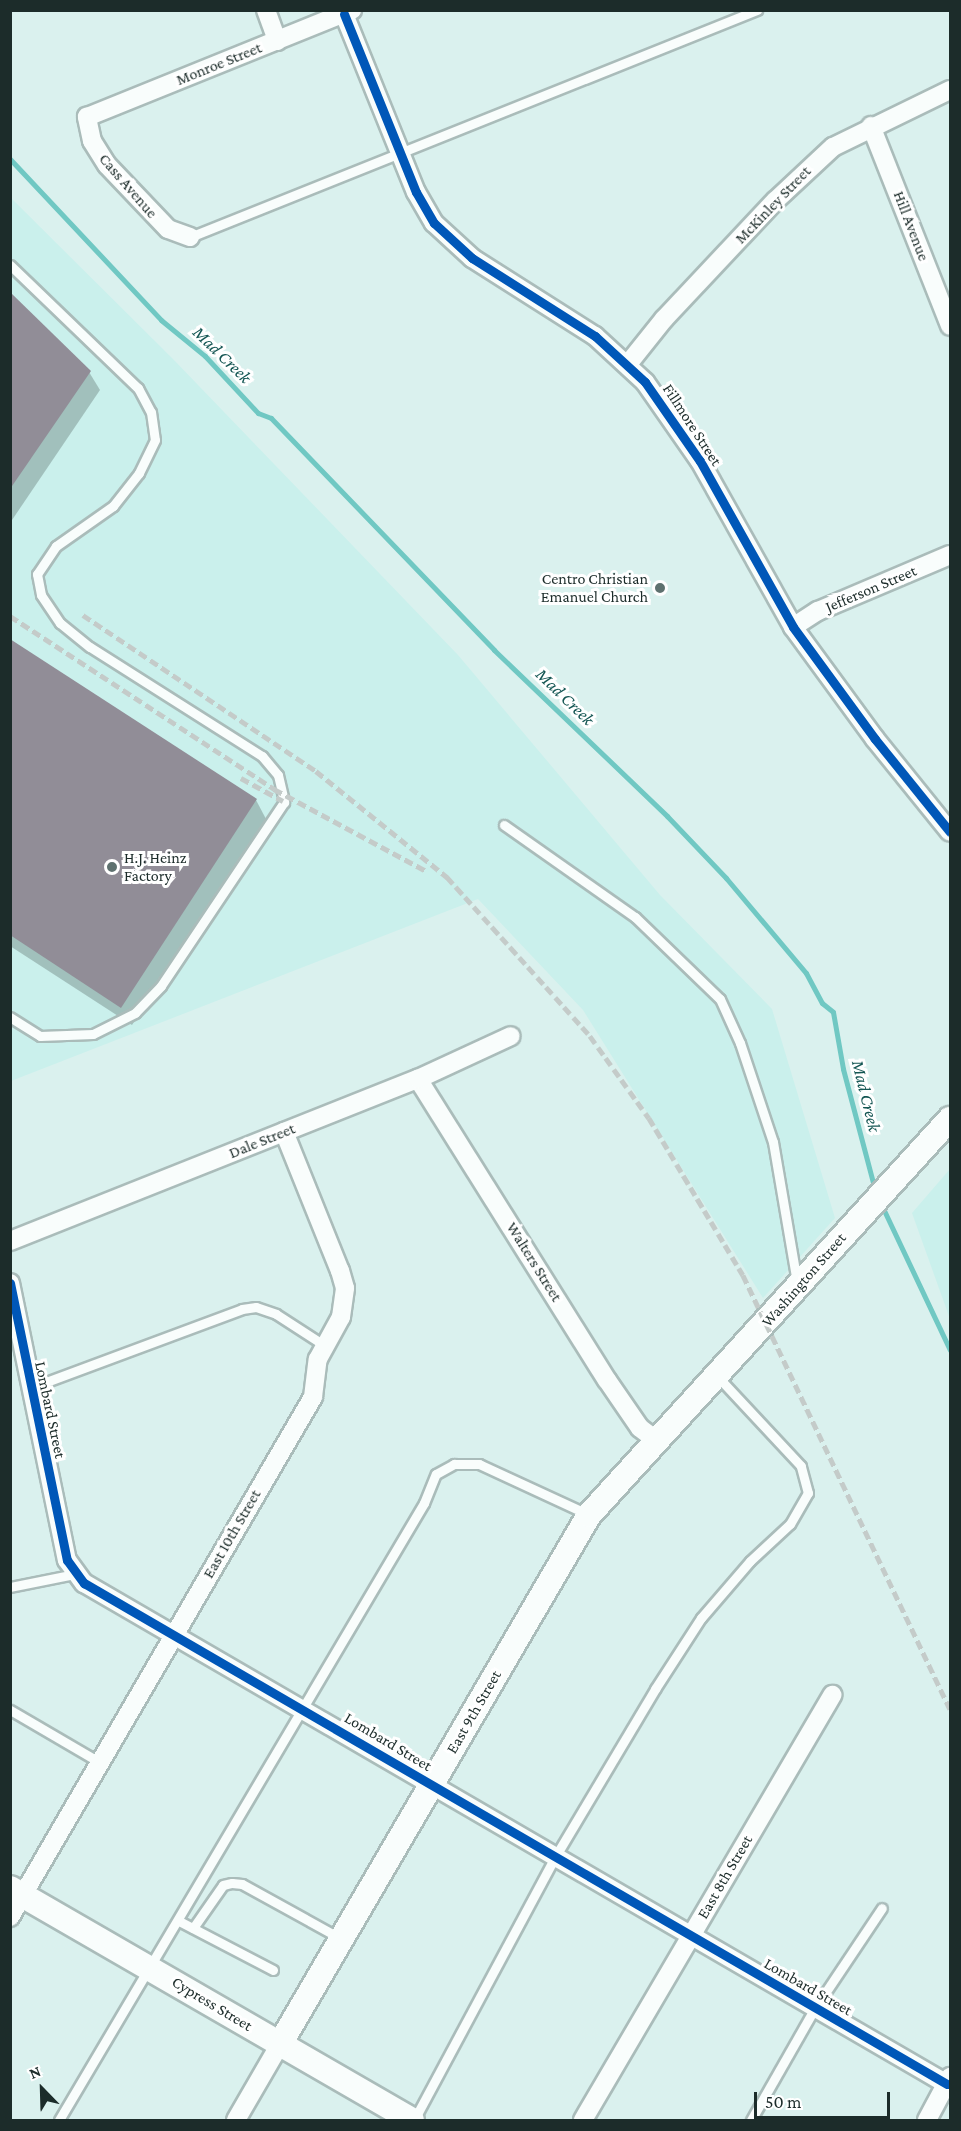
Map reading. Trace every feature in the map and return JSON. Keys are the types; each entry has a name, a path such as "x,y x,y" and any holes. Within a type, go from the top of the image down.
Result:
{"main road":[{"name":"Washington Street","path":"657,1440 951,1119"},
{"name":"East 9th Street","path":"280,2044 589,1515 657,1440"},
{"name":"Cypress Street","path":"16,1891 413,2121"}],"street":[{"path":"266,10 277,41"},
{"name":"Monroe Street","path":"87,117 348,12"},
{"name":"Fillmore Street","path":"348,12 416,192 448,238 595,336 628,364 671,415 794,627 875,739 951,832"},
{"name":"McKinley Street","path":"628,364 664,319 805,171 832,147 871,126 951,90"},
{"name":"Cass Avenue","path":"87,117 92,141 107,165 168,229 190,237"},
{"name":"Hill Avenue","path":"871,126 951,326"},
{"name":"Jefferson Street","path":"794,627 818,610 951,555"},
{"name":"Dale Street","path":"10,1241 417,1079 511,1036"},
{"name":"Walters Street","path":"417,1079 607,1380 640,1428 657,1440"},
{"name":"East 10th Street","path":"10,1917 16,1891 99,1762 313,1397 314,1375 324,1345 341,1317 345,1288 284,1132"},
{"name":"Lombard Street","path":"10,1283 67,1560 75,1574 173,1634 690,1936 949,2081"},
{"name":"East 8th Street","path":"583,2121 832,1695"},
{"name":"East 9th Street","path":"236,2121 280,2044"},
{"path":"927,2121 949,2081"}],"lane":[{"path":"190,237 757,10"},
{"path":"10,265 138,388 151,412 155,440 138,473 113,506 56,546 38,574 41,595 60,623 90,647 262,756 278,775 284,802 161,986 135,1013 93,1034 40,1036 10,1017"},
{"path":"504,825 635,917 720,999 740,1043 773,1142 798,1285"},
{"path":"30,1388 242,1309 256,1307 276,1314 324,1345"},
{"path":"413,2121 555,1857 701,1618 750,1561 790,1524 808,1493 801,1466 716,1375"},
{"path":"59,2121 424,1503 436,1474 454,1464 479,1464 589,1515"},
{"path":"10,1587 75,1574"},
{"path":"10,1710 99,1762"},
{"path":"193,1928 223,1885 232,1883 242,1884 340,1938"},
{"path":"752,2121 815,2008 882,1908"},
{"path":"179,1921 273,1970"}],"shaded area":[{"path":"10,197 173,359 458,655 660,895 772,1009 835,1218 763,1298 583,1010 478,899 11,1081"},
{"path":"950,1169 950,1319 912,1213"}],"building":[{"path":"10,292 91,371 10,489"},
{"name":"H.J. Heinz Factory","path":"10,639 257,799 121,1008 10,935"}],"waterway":[{"name":"Mad Creek","path":"10,159 161,320 205,356 258,413 271,418 494,650 667,816 726,878 806,973 822,1003 833,1012 843,1069 875,1190"},
{"name":"Mad Creek","path":"881,1204 950,1350"}],"railway":[{"path":"83,615 316,771 447,877 590,1036 649,1118 743,1275 950,1709"},
{"path":"10,616 274,789 426,871"},
{"path":"241,778 283,801"}],"cycle path":[{"path":"344,14 416,192 434,223 472,258 595,336 645,382 700,461 793,627 875,739 950,832"},
{"path":"10,1283 67,1560 84,1583 947,2084"}],"place":[{"name":"Centro Christian Emanuel Church","path":"660,588"},
{"name":"H.J. Heinz Factory","path":"112,867"}]}
